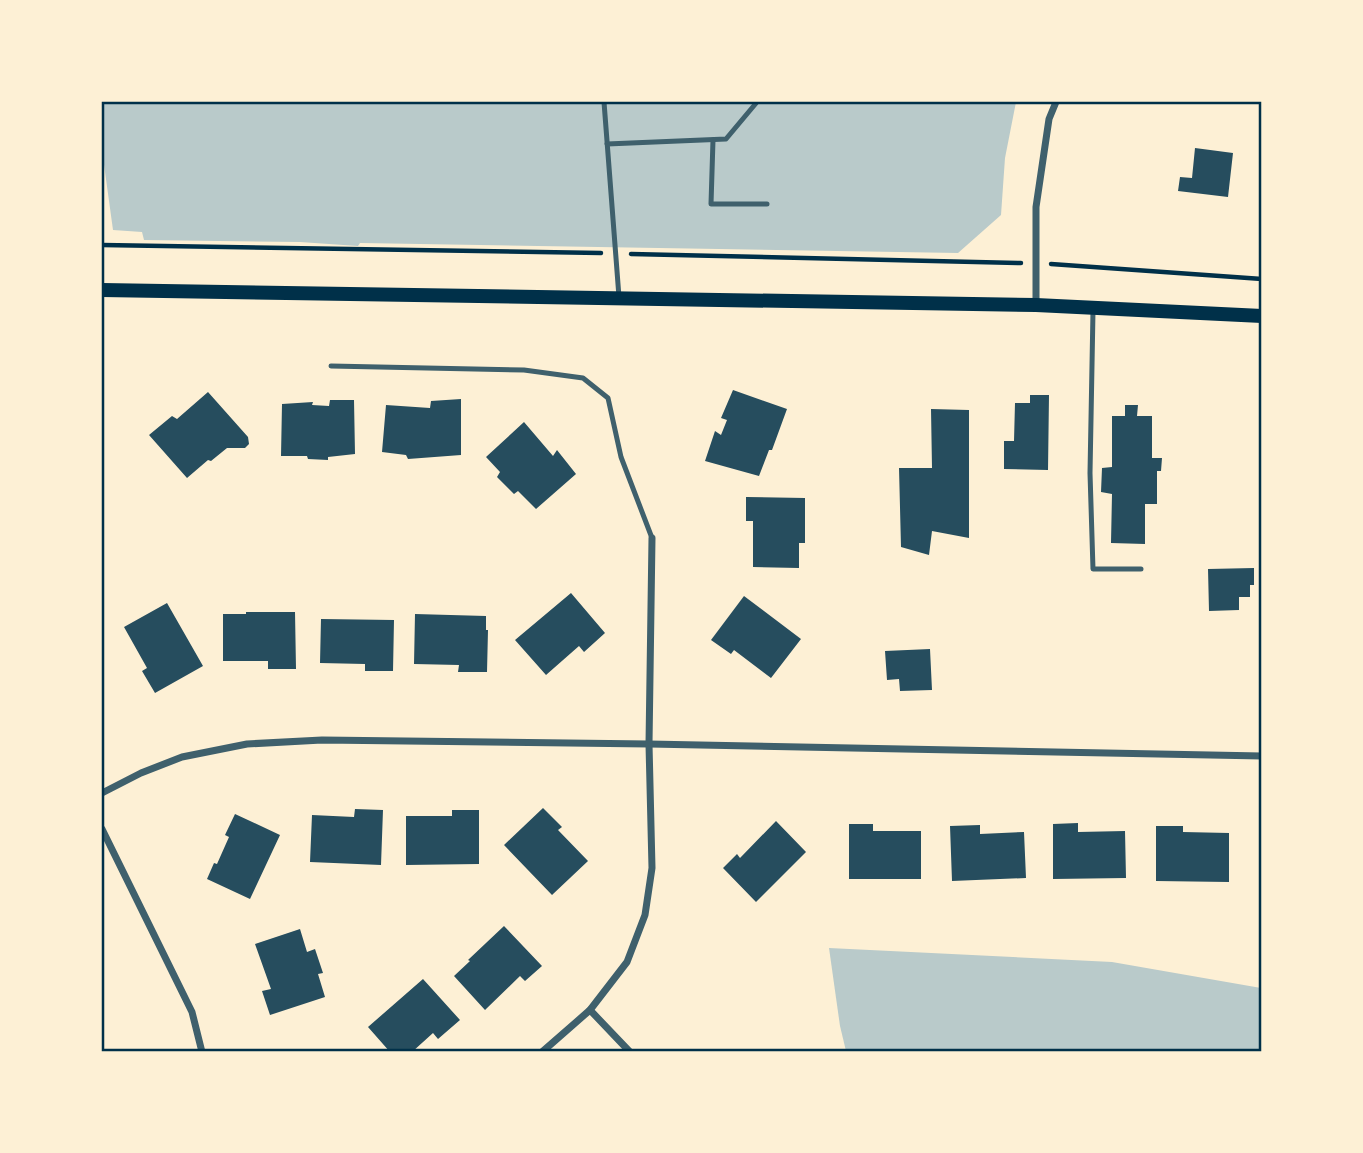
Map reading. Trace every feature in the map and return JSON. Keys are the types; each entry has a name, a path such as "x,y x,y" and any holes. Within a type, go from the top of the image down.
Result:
{"main road":[{"path":"102,290 1036,305 1262,316"}],"street":[{"path":"1036,305 1036,207 1049,119 1056,102"},
{"path":"542,1052 590,1010 627,962 645,915 652,868 649,744 652,538"},
{"path":"102,793 141,773 182,757 247,744 322,740 1262,756"},
{"path":"102,829 192,1012 202,1052"},
{"path":"590,1010 630,1052"}],"lane":[{"path":"604,102 619,298"},
{"path":"607,144 726,139 757,102"},
{"path":"713,140 711,204 767,204"},
{"path":"1093,308 1090,473 1093,569 1141,569"},
{"path":"331,366 524,370 583,378 608,398 621,457 652,538"}],"path":[{"path":"102,245 1036,263 1262,279"}],"shaded area":[{"path":"102,102 1016,102 1005,158 1001,215 958,253 360,243 358,246 300,242 144,240 142,232 113,230 102,150"},
{"path":"829,948 1112,962 1261,988 1261,1051 846,1051"}],"building":[{"path":"1195,148 1233,153 1228,197 1178,191 1180,177 1192,178"},
{"path":"733,390 787,409 759,476 705,461 715,431 721,435 727,420 721,418"},
{"path":"208,392 248,437 249,444 245,448 227,448 187,478 149,435 172,416 177,419"},
{"path":"1030,395 1049,395 1048,470 1004,469 1004,441 1014,441 1015,403 1030,403"},
{"path":"461,399 461,455 408,459 406,455 382,452 386,405 430,408 431,401"},
{"path":"330,400 354,400 355,454 328,457 328,460 308,459 307,456 281,456 282,404 313,402 312,405 329,406"},
{"path":"1125,405 1138,405 1137,416 1152,416 1152,458 1162,458 1161,471 1157,471 1157,504 1145,504 1145,544 1111,543 1112,494 1101,492 1102,468 1112,467 1112,416 1125,416"},
{"path":"931,409 969,410 969,538 932,531 929,555 901,547 899,468 932,468"},
{"path":"524,422 553,456 557,450 576,474 536,509 518,491 514,494 497,477 500,472 486,457"},
{"path":"746,497 805,498 805,543 799,543 799,568 753,567 753,521 746,521"},
{"path":"1254,568 1254,585 1250,585 1250,597 1239,597 1239,610 1209,611 1208,569"},
{"path":"571,593 605,633 584,652 579,646 546,675 515,640"},
{"path":"744,596 801,639 771,678 734,650 731,654 711,640"},
{"path":"167,603 203,666 155,693 142,671 147,668 124,627"},
{"path":"295,612 296,669 268,669 268,661 223,661 223,614"},
{"path":"415,614 486,616 487,672 458,672 459,665 414,664"},
{"path":"321,619 394,620 393,671 365,671 365,664 320,663"},
{"path":"930,649 932,690 900,691 899,679 887,680 885,651"},
{"path":"543,808 562,827 558,830 588,861 552,895 504,845"},
{"path":"355,809 383,810 381,865 310,862 312,815 354,817"},
{"path":"452,810 479,810 479,864 406,865 406,816 452,816"},
{"path":"235,814 280,835 250,899 207,879 229,837 225,835"},
{"path":"776,821 806,852 756,902 723,868 737,854 740,858"},
{"path":"1078,823 1078,832 1125,831 1126,878 1053,879 1053,824"},
{"path":"849,824 873,824 873,831 921,831 921,879 849,879"},
{"path":"980,825 980,834 1024,832 1026,878 952,881 950,826"},
{"path":"1156,826 1183,826 1183,832 1229,833 1229,882 1156,881"},
{"path":"504,926 542,966 525,981 520,976 485,1010 454,976"},
{"path":"300,929 307,952 315,949 323,973 318,974 325,997 270,1015 262,991 271,989 255,944"},
{"path":"423,979 460,1020 438,1039 433,1033 412,1052 390,1052 368,1027"}]}
